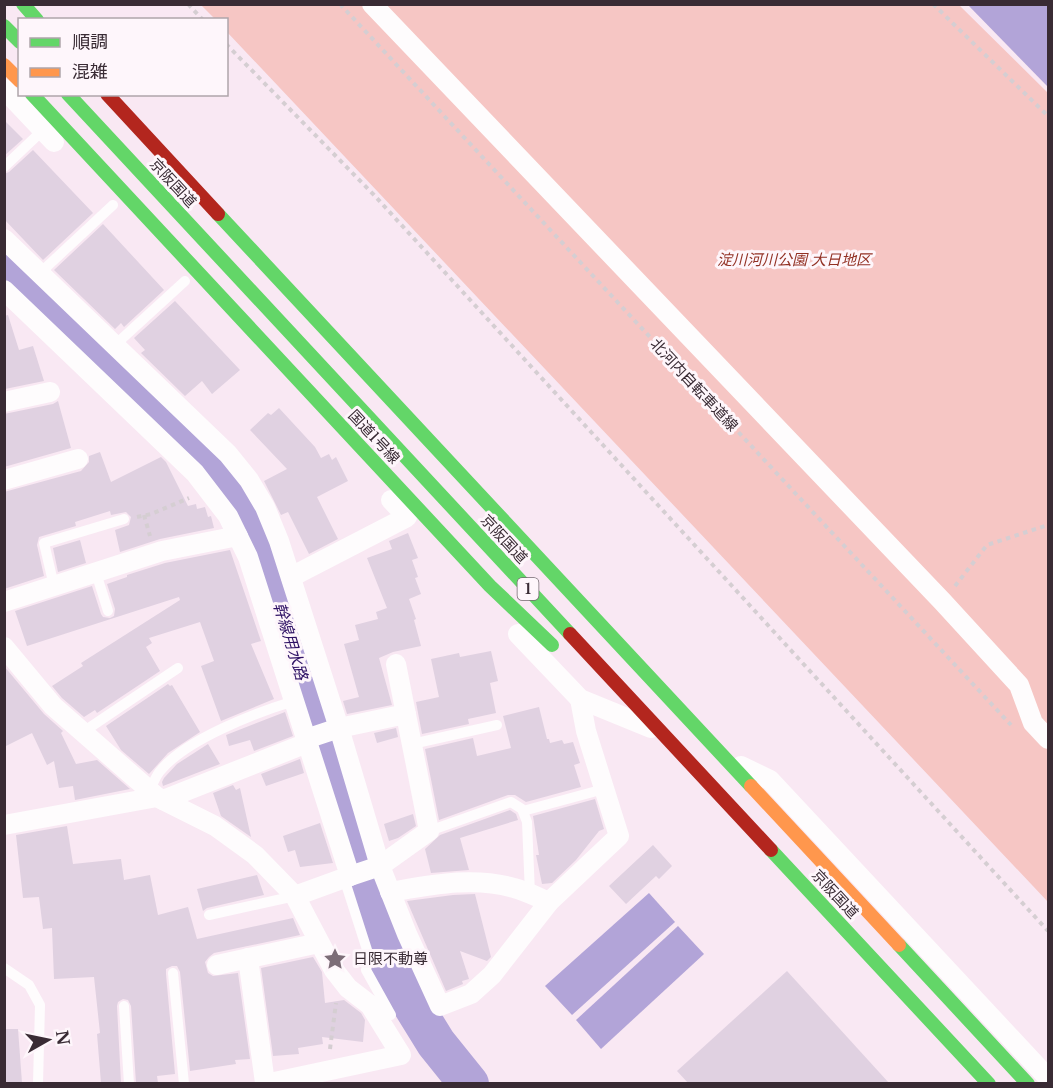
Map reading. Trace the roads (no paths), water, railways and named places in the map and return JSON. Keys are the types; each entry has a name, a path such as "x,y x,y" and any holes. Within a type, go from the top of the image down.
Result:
{"highway":[{"path":"23,4 35,18"},
{"path":"4,26 18,40"},
{"path":"4,65 18,79"},
{"name":"国道1号線","path":"34,96 482,578 562,655"},
{"name":"京阪国道","path":"70,96 989,1083"},
{"name":"京阪国道","path":"109,96 1028,1083"},
{"name":"1","path":"605,693 710,783"}],"street":[{"name":"北河内自転車道線","path":"372,4 942,601 1019,685 1033,723 1048,739"},
{"path":"4,89 580,699 770,780 1048,1078"},
{"path":"4,239 228,454 249,480 265,507 291,577 377,867 440,1006 471,994 492,975 549,902 619,836 586,731 580,699"},
{"path":"4,290 195,473 228,516 248,557 349,876"},
{"path":"4,402 51,392"},
{"path":"4,480 78,459"},
{"path":"291,577 407,517"},
{"path":"4,602 162,551 238,536"},
{"path":"4,647 53,706 156,796 214,826 255,855 295,896 334,970 348,988 370,1005 401,1055 265,1083 248,958"},
{"path":"295,896 377,867 429,831 396,664"},
{"path":"4,825 156,796 336,729 406,714"},
{"path":"390,892 442,883 475,882 514,888 549,902"},
{"path":"217,965 319,943"}],"lane":[{"path":"4,167 44,130"},
{"path":"40,273 114,205"},
{"path":"115,345 185,281"},
{"path":"54,586 44,543 124,519"},
{"path":"96,573 108,611"},
{"path":"83,732 178,668"},
{"path":"156,796 159,771 180,752 250,715 294,701"},
{"path":"412,744 497,725"},
{"path":"523,811 604,789"},
{"path":"429,831 511,802 523,811 527,822 530,894"},
{"path":"349,876 369,956 366,970 391,1015"},
{"path":"209,915 295,896"},
{"path":"4,968 29,985 40,1005 38,1083"},
{"path":"173,973 184,1083"},
{"path":"124,1006 129,1083"}],"waterway":[{"name":"幹線用水路","path":"4,267 218,473 245,510 265,556 375,921 394,975 436,1043 469,1084"}],"place":[{"name":"日限不動尊","path":"335,959"}],"park label":[{"name":"淀川河川公園 大日地区","path":"794,260"}]}
